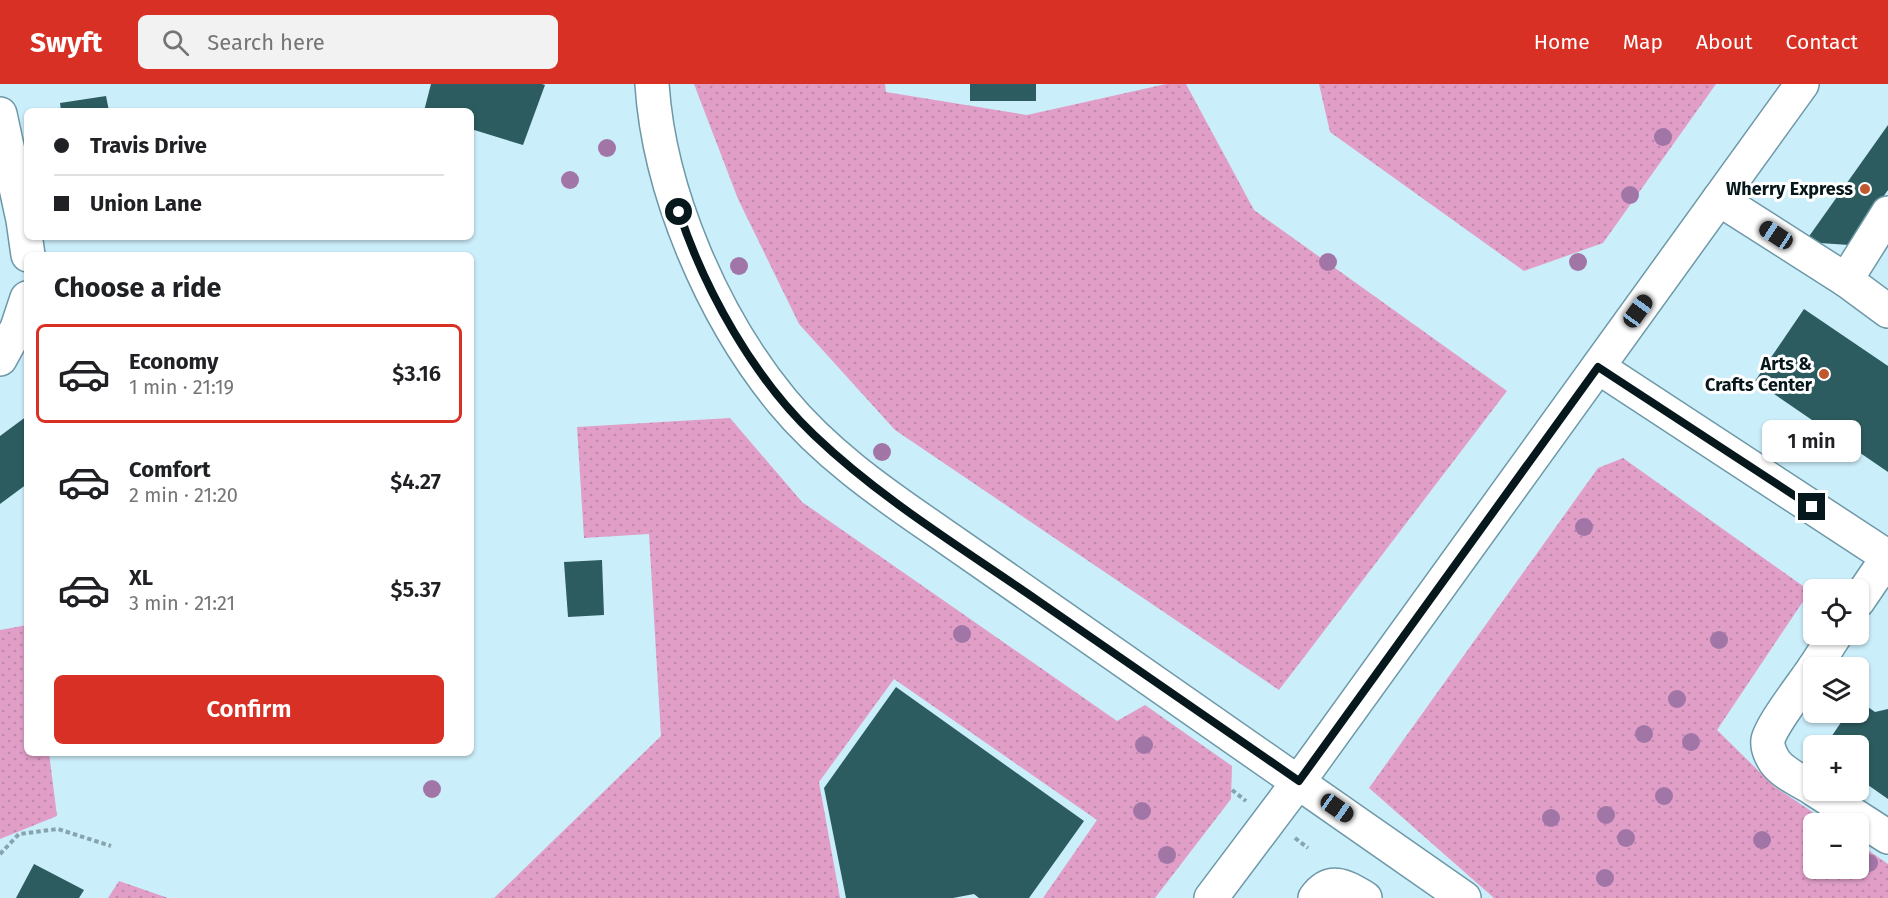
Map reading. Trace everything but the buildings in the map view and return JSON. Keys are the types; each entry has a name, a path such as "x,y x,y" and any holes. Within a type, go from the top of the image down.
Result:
{"street":[{"path":"652,84 654,115 665,168 684,229 727,320 754,364 782,402 814,435 887,496 1299,781 1426,887 1464,898"},
{"path":"1211,898 1299,781 1802,84"},
{"path":"0,114 24,227"},
{"path":"1719,199 1846,280 1888,311"},
{"path":"1846,280 1886,221"},
{"path":"0,359 17,328 24,307"},
{"path":"1598,367 1888,557 1869,585"},
{"path":"1803,684 1774,727 1768,740 1768,749 1774,761 1803,783"},
{"path":"1831,801 1888,837"},
{"path":"1315,898 1322,889 1331,886 1344,886 1365,898"}],"path":[{"path":"0,854 20,834 58,829 111,846"}],"shaded area":[{"path":"694,84 885,84 886,92 1027,115 1166,84 1186,84 1254,210 1507,391 1279,690 895,430 799,324 738,199"},
{"path":"1319,84 1716,84 1603,243 1524,271 1330,132"},
{"path":"730,418 802,502 1117,721 1145,705 1232,766 1231,799 1155,898 1043,898 1097,820 894,679 819,782 840,898 494,898 661,736 649,534 584,538 577,427"},
{"path":"1623,458 1803,586 1803,601 1717,730 1775,787 1814,813 1803,813 1803,879 1869,879 1869,851 1888,864 1888,898 1494,898 1369,788 1598,468"},
{"path":"24,626 24,756 49,756 57,816 0,839 0,630"},
{"path":"119,881 168,898 108,898"}],"place":[{"name":"Wherry Express","path":"1865,189"},
{"name":"Arts & Crafts Center","path":"1824,374"}],"route":[{"path":"679,212 684,229 727,320 754,364 782,402 814,435 848,466 887,496 1299,781 1598,367 1812,507"}]}
